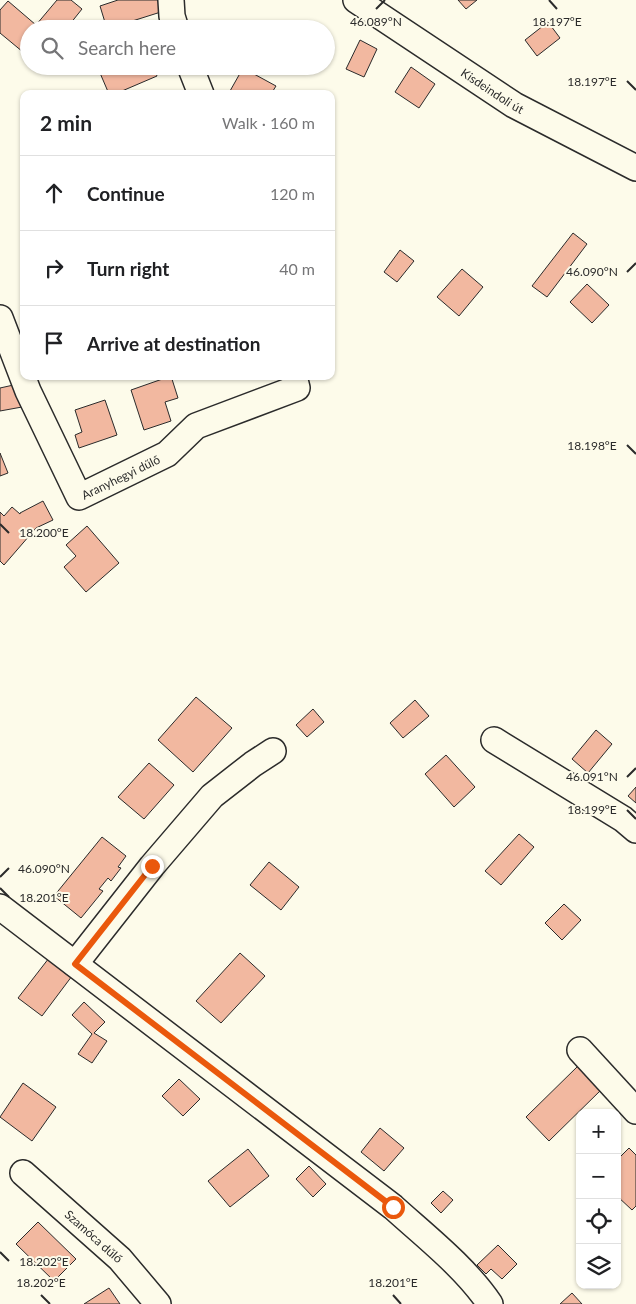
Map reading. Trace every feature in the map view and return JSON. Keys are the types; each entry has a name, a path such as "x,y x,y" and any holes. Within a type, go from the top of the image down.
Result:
{"street":[{"path":"170,0 173,20"},
{"name":"Kisdeindoli út","path":"356,0 514,105 636,168"},
{"path":"194,75 199,90"},
{"name":"Aranyhegyi dűlő","path":"0,318 20,371"},
{"name":"Aranyhegyi dűlő","path":"23,380 79,497 167,454 196,426 297,388 295,380"},
{"path":"494,740 622,819 636,830"},
{"path":"75,964 152,866 212,796 273,751"},
{"path":"0,907 393,1207 444,1253 490,1304"},
{"path":"580,1050 636,1111"},
{"name":"Szamóca dűlő","path":"23,1174 120,1259 158,1304"}],"building":[{"path":"57,0 71,0 82,9 73,20 40,20"},
{"path":"118,0 161,0 164,11 136,20 104,20 100,6"},
{"path":"458,0 477,0 466,9"},
{"path":"8,1 30,20 20,20 20,50 0,33 0,10"},
{"path":"548,22 560,38 537,56 525,40"},
{"path":"360,40 377,49 364,77 346,69"},
{"path":"411,67 435,84 419,108 395,92"},
{"path":"101,75 157,76 124,90 107,90"},
{"path":"239,75 256,75 276,86 274,90 231,90"},
{"path":"573,233 587,244 547,297 532,286"},
{"path":"400,250 414,261 397,282 384,272"},
{"path":"462,269 483,287 459,316 437,297"},
{"path":"587,284 609,305 592,323 570,302"},
{"path":"160,380 172,380 178,398 165,402 171,421 144,430 131,390"},
{"path":"18,384 22,407 0,411 0,388"},
{"path":"105,400 117,435 79,448 75,435 82,432 75,410"},
{"path":"0,453 8,473 0,476"},
{"path":"43,501 53,520 36,528 4,565 0,561 0,512 4,516 12,507 20,514"},
{"path":"87,526 119,563 86,592 64,567 76,556 66,545"},
{"path":"196,697 232,728 193,772 158,740"},
{"path":"415,700 429,716 403,738 390,723"},
{"path":"313,709 324,722 307,737 296,725"},
{"path":"596,730 612,744 588,773 572,759"},
{"path":"446,755 475,787 454,807 425,774"},
{"path":"149,763 174,785 144,819 118,797"},
{"path":"636,787 636,803 628,796"},
{"path":"519,834 534,847 501,885 485,871"},
{"path":"102,837 126,856 118,867 121,868 111,881 108,878 99,889 103,891 81,918 54,896"},
{"path":"269,862 299,887 281,910 250,885"},
{"path":"564,904 581,920 562,940 545,923"},
{"path":"240,953 265,976 221,1023 196,1001"},
{"path":"49,958 72,976 42,1016 18,998"},
{"path":"84,1002 105,1022 94,1033 107,1041 92,1063 78,1054 92,1034 72,1015"},
{"path":"579,1065 602,1089 582,1109 576,1109 576,1115 549,1141 526,1117"},
{"path":"179,1079 200,1099 183,1116 162,1096"},
{"path":"23,1083 56,1107 32,1141 0,1117"},
{"path":"380,1128 404,1148 384,1171 361,1152"},
{"path":"629,1148 636,1155 636,1206 632,1210 621,1200 621,1156"},
{"path":"248,1149 269,1176 230,1207 208,1181"},
{"path":"309,1166 326,1184 313,1197 296,1179"},
{"path":"443,1191 453,1200 441,1213 431,1203"},
{"path":"38,1222 76,1259 54,1281 16,1244"},
{"path":"498,1245 517,1264 502,1279 491,1269 486,1274 477,1265"},
{"path":"109,1288 120,1304 84,1304"},
{"path":"572,1293 582,1304 560,1304"}],"route":[{"path":"152,866 75,964 393,1207"}]}
